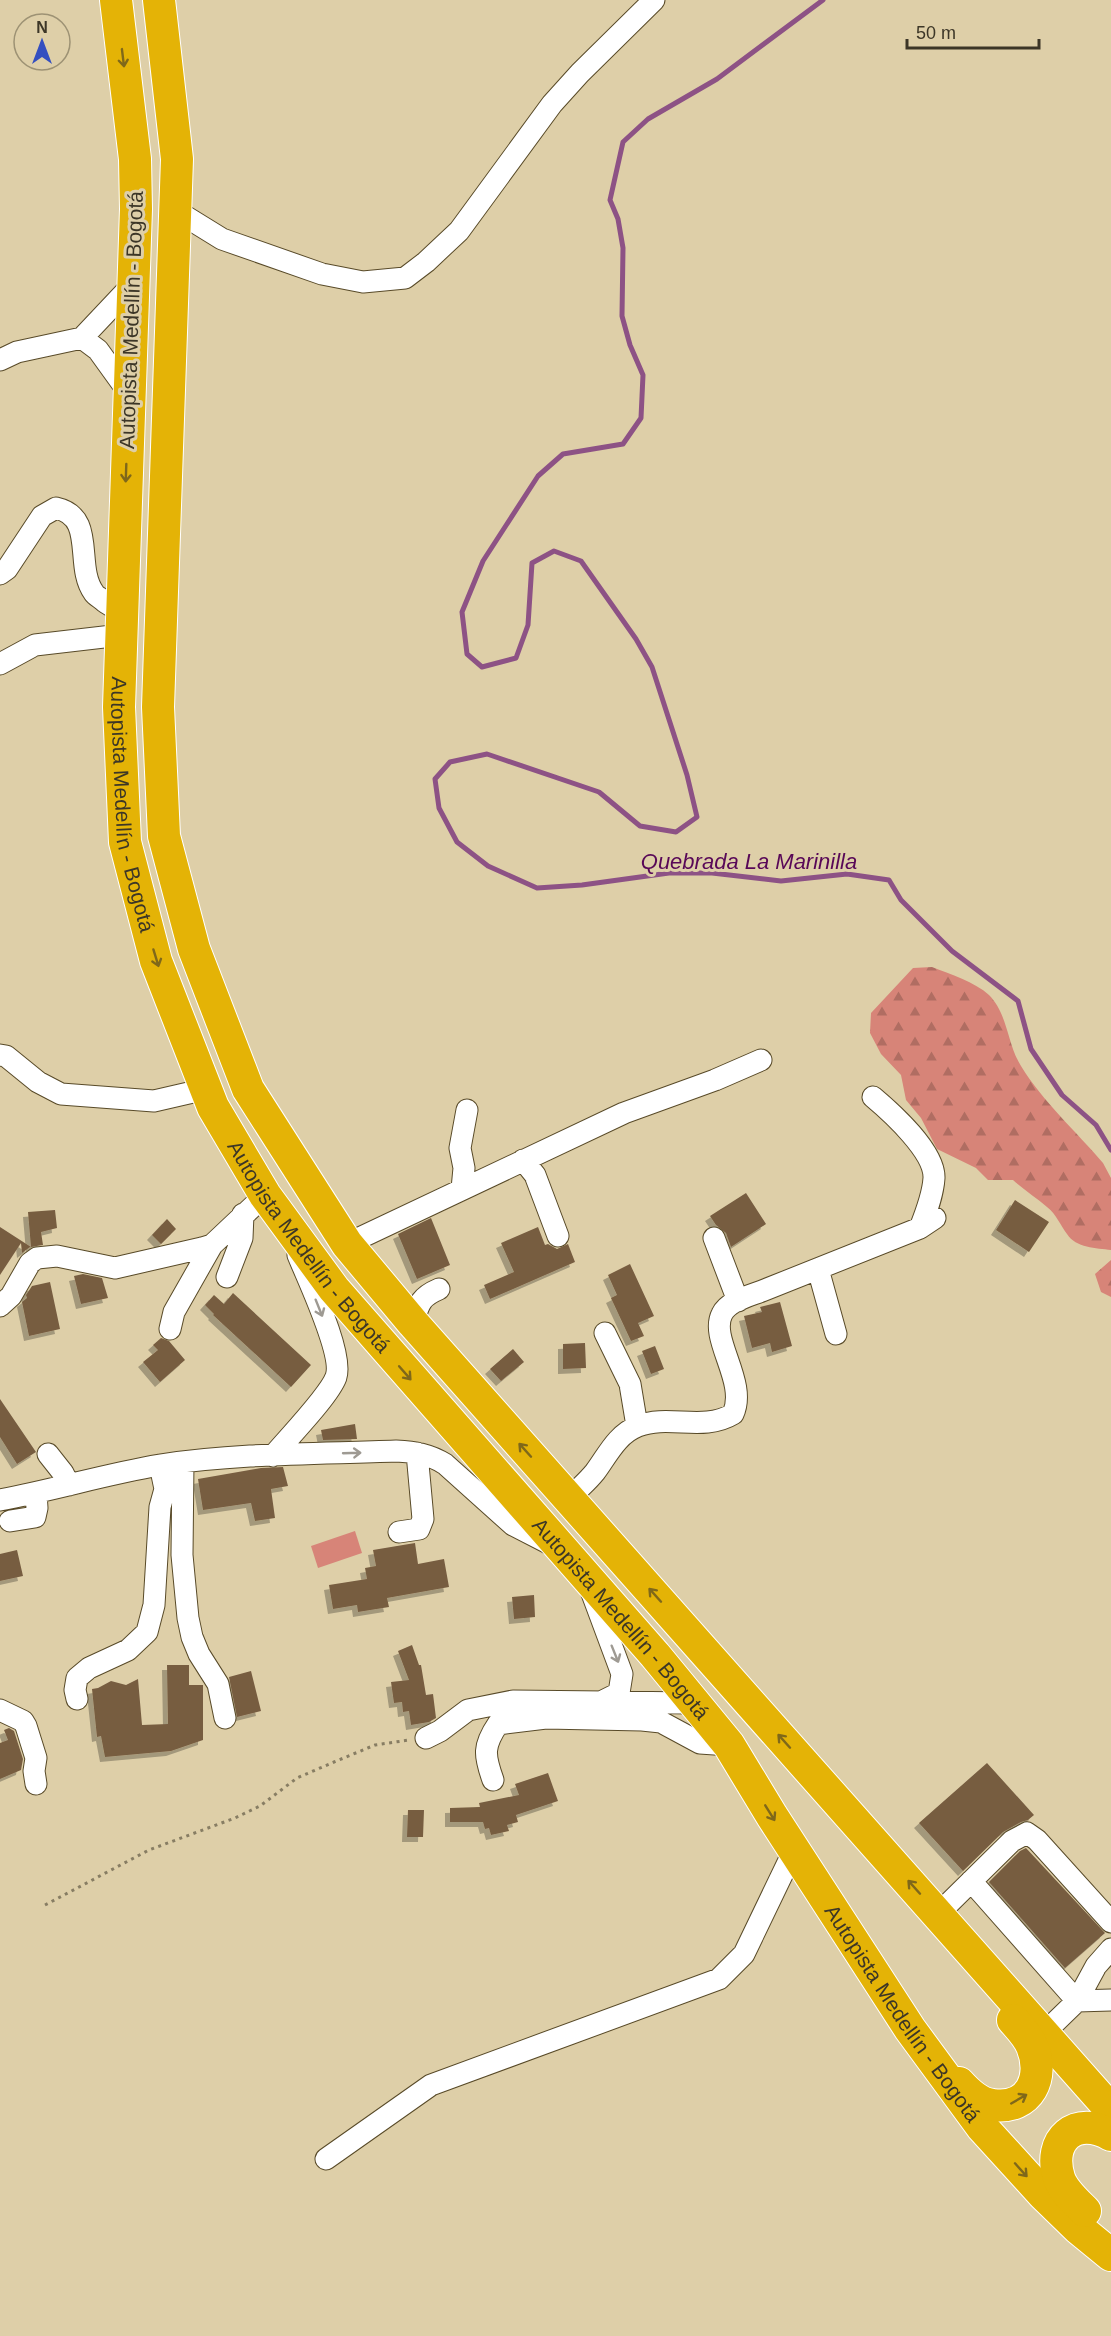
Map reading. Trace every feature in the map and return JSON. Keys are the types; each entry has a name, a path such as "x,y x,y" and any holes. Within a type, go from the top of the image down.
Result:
{"highway":[{"name":"Autopista Medellín - Bogotá","path":"116,0 135,159 136,209 119,707 125,842 156,961 254,1205 291,1234 333,1289 381,1345 696,1703 729,1745 910,2029 982,2127 1043,2194 1078,2228 1111,2255"},
{"name":"Autopista Medellín - Bogotá","path":"159,0 177,159 158,707 164,836 194,949 249,1089 347,1245 413,1323 1111,2110"},
{"path":"910,2029 970,2095 992,2106 1022,2100 1033,2090 1037,2073 1033,2048 998,2002 965,1945"},
{"path":"1111,2135 1090,2129 1073,2130 1060,2140 1055,2155 1059,2179 1065,2188 1111,2238"}],"street":[{"path":"176,210 222,239 322,274 363,282 405,278 459,231 552,104 654,0"},
{"path":"0,360 17,352 82,338 132,285"},
{"path":"82,338 98,350 129,393"},
{"path":"0,574 7,569 42,516 56,508 68,511 79,521 87,578 94,594 115,609 121,623 35,645 0,664"},
{"path":"0,1055 6,1056 38,1082 61,1094 154,1101 206,1089"},
{"path":"347,1245 624,1113 713,1085 761,1060"},
{"path":"569,1499 594,1474 618,1440 637,1426 650,1423 717,1422 733,1414 737,1407 737,1390 719,1323 721,1315 738,1300 928,1223 934,1176 932,1167 914,1138 873,1097"},
{"path":"462,1189 464,1168 460,1148 467,1110"},
{"path":"523,1160 535,1175 558,1236"},
{"path":"170,1329 177,1307 212,1245 254,1205"},
{"path":"227,1277 254,1205"},
{"path":"279,1449 327,1391 338,1369 330,1335 291,1234"},
{"path":"714,1238 738,1300"},
{"path":"0,1306 11,1296 30,1263 37,1258 57,1256 115,1268 212,1245"},
{"path":"818,1269 836,1334"},
{"path":"413,1323 420,1302 427,1294 439,1289"},
{"path":"605,1333 630,1384 637,1426"},
{"path":"0,1500 160,1465 279,1449 318,1439"},
{"path":"279,1449 396,1451 434,1457 445,1464 513,1525 563,1551"},
{"path":"399,1532 419,1529 423,1520 417,1453"},
{"path":"48,1454 69,1485"},
{"path":"183,1462 182,1555 188,1618 199,1654 218,1684 225,1718"},
{"path":"77,1699 75,1690 77,1678 89,1668 128,1650 147,1632 154,1605 160,1508 165,1489 160,1465"},
{"path":"10,1521 35,1516 36,1493"},
{"path":"587,1580 622,1674 619,1693 601,1702"},
{"path":"426,1738 440,1731 468,1710 490,1704 531,1700 696,1703"},
{"path":"0,1710 23,1720 36,1758 34,1771 36,1784"},
{"path":"493,1779 486,1759 486,1747 498,1724 510,1720 546,1718 661,1722 700,1743 729,1745"},
{"path":"938,1914 1012,1841 1027,1833 1037,1840 1111,1922"},
{"path":"326,2159 431,2085 719,1979 744,1954 794,1850"},
{"path":"971,1881 1077,2001"},
{"path":"1044,2033 1077,2001 1096,1966 1111,1948"},
{"path":"1077,2001 1111,2000"}],"path":[{"path":"45,1905 149,1850 252,1810 297,1778 333,1762 375,1745 426,1738"}],"green space":[{"path":"932,967 970,982 989,995 1000,1011 1021,1066 1049,1104 1103,1163 1111,1178 1111,1250 1087,1247 1071,1239 1050,1210 1013,1180 988,1180 976,1168 937,1149 921,1118 906,1100 901,1075 881,1054 870,1033 871,1013 913,968"},
{"path":"1111,1260 1111,1297 1101,1292 1095,1274"},
{"path":"355,1531 362,1553 318,1568 311,1546"}],"building":[{"path":"746,1193 766,1224 731,1247 726,1233 710,1216"},
{"path":"1015,1200 1049,1222 1029,1252 996,1230"},
{"path":"55,1210 57,1228 41,1232 43,1245 31,1247 28,1212"},
{"path":"431,1218 450,1265 417,1279 398,1234"},
{"path":"167,1219 176,1229 161,1244 152,1235"},
{"path":"0,1227 31,1247 22,1253 21,1243 0,1275"},
{"path":"538,1227 545,1245 548,1244 557,1249 568,1244 575,1262 490,1299 484,1285 514,1272 501,1243"},
{"path":"630,1264 654,1316 638,1323 644,1336 631,1341 611,1298 617,1295 608,1275"},
{"path":"83,1274 102,1278 108,1298 81,1304 74,1276"},
{"path":"50,1282 60,1329 29,1336 22,1302 27,1298 26,1295 32,1286"},
{"path":"233,1293 311,1365 291,1387 205,1305 214,1295 224,1304"},
{"path":"780,1302 792,1346 772,1352 770,1343 752,1348 744,1316 762,1312 760,1307"},
{"path":"161,1338 169,1341 185,1360 160,1382 143,1362 158,1350 153,1345"},
{"path":"585,1343 586,1368 563,1369 563,1344"},
{"path":"655,1346 664,1369 651,1374 642,1351"},
{"path":"513,1349 524,1362 501,1381 490,1369"},
{"path":"0,1399 36,1452 17,1464 0,1437"},
{"path":"355,1424 357,1439 323,1440 321,1430"},
{"path":"283,1467 288,1486 271,1489 275,1518 255,1521 251,1503 203,1510 198,1479 261,1468"},
{"path":"415,1543 418,1564 444,1559 449,1587 387,1598 389,1607 358,1612 357,1605 333,1609 329,1585 367,1579 365,1568 376,1566 373,1550"},
{"path":"17,1550 23,1576 0,1581 0,1554"},
{"path":"534,1595 535,1617 514,1619 512,1597"},
{"path":"412,1645 419,1665 421,1665 426,1695 433,1694 436,1718 429,1722 411,1725 409,1711 403,1712 402,1702 394,1703 391,1682 409,1680 398,1651"},
{"path":"167,1665 189,1665 189,1685 203,1685 203,1740 171,1751 105,1757 101,1736 97,1737 92,1689 111,1681 126,1685 138,1679 142,1725 168,1724"},
{"path":"251,1671 261,1711 237,1717 229,1677"},
{"path":"9,1728 14,1731 23,1759 21,1770 0,1779 0,1743 8,1740 4,1730"},
{"path":"987,1763 1034,1815 1003,1832 963,1871 919,1823"},
{"path":"548,1773 558,1801 516,1815 518,1822 507,1825 509,1831 491,1835 489,1828 485,1829 483,1822 450,1822 450,1808 480,1807 479,1803 519,1795 515,1784"},
{"path":"408,1810 424,1810 423,1837 407,1837"},
{"path":"1026,1848 1105,1933 1065,1968 989,1882 1020,1851"}],"waterway":[{"name":"Quebrada La Marinilla","path":"823,0 717,79 648,119 623,142 610,200 618,219 623,248 622,316 630,345 643,375 641,418 623,444 563,454 538,476 483,561 462,612 467,654 482,667 516,658 528,625 532,563 554,551 581,561 636,639 652,667 687,775 697,817 676,832 640,826 599,792 487,754 450,762 435,779 439,808 457,842 488,866 537,888 582,885 669,873 712,873 781,881 847,874 889,880 901,900 952,951 1018,1001 1031,1049 1062,1095 1096,1125 1111,1150"}]}
